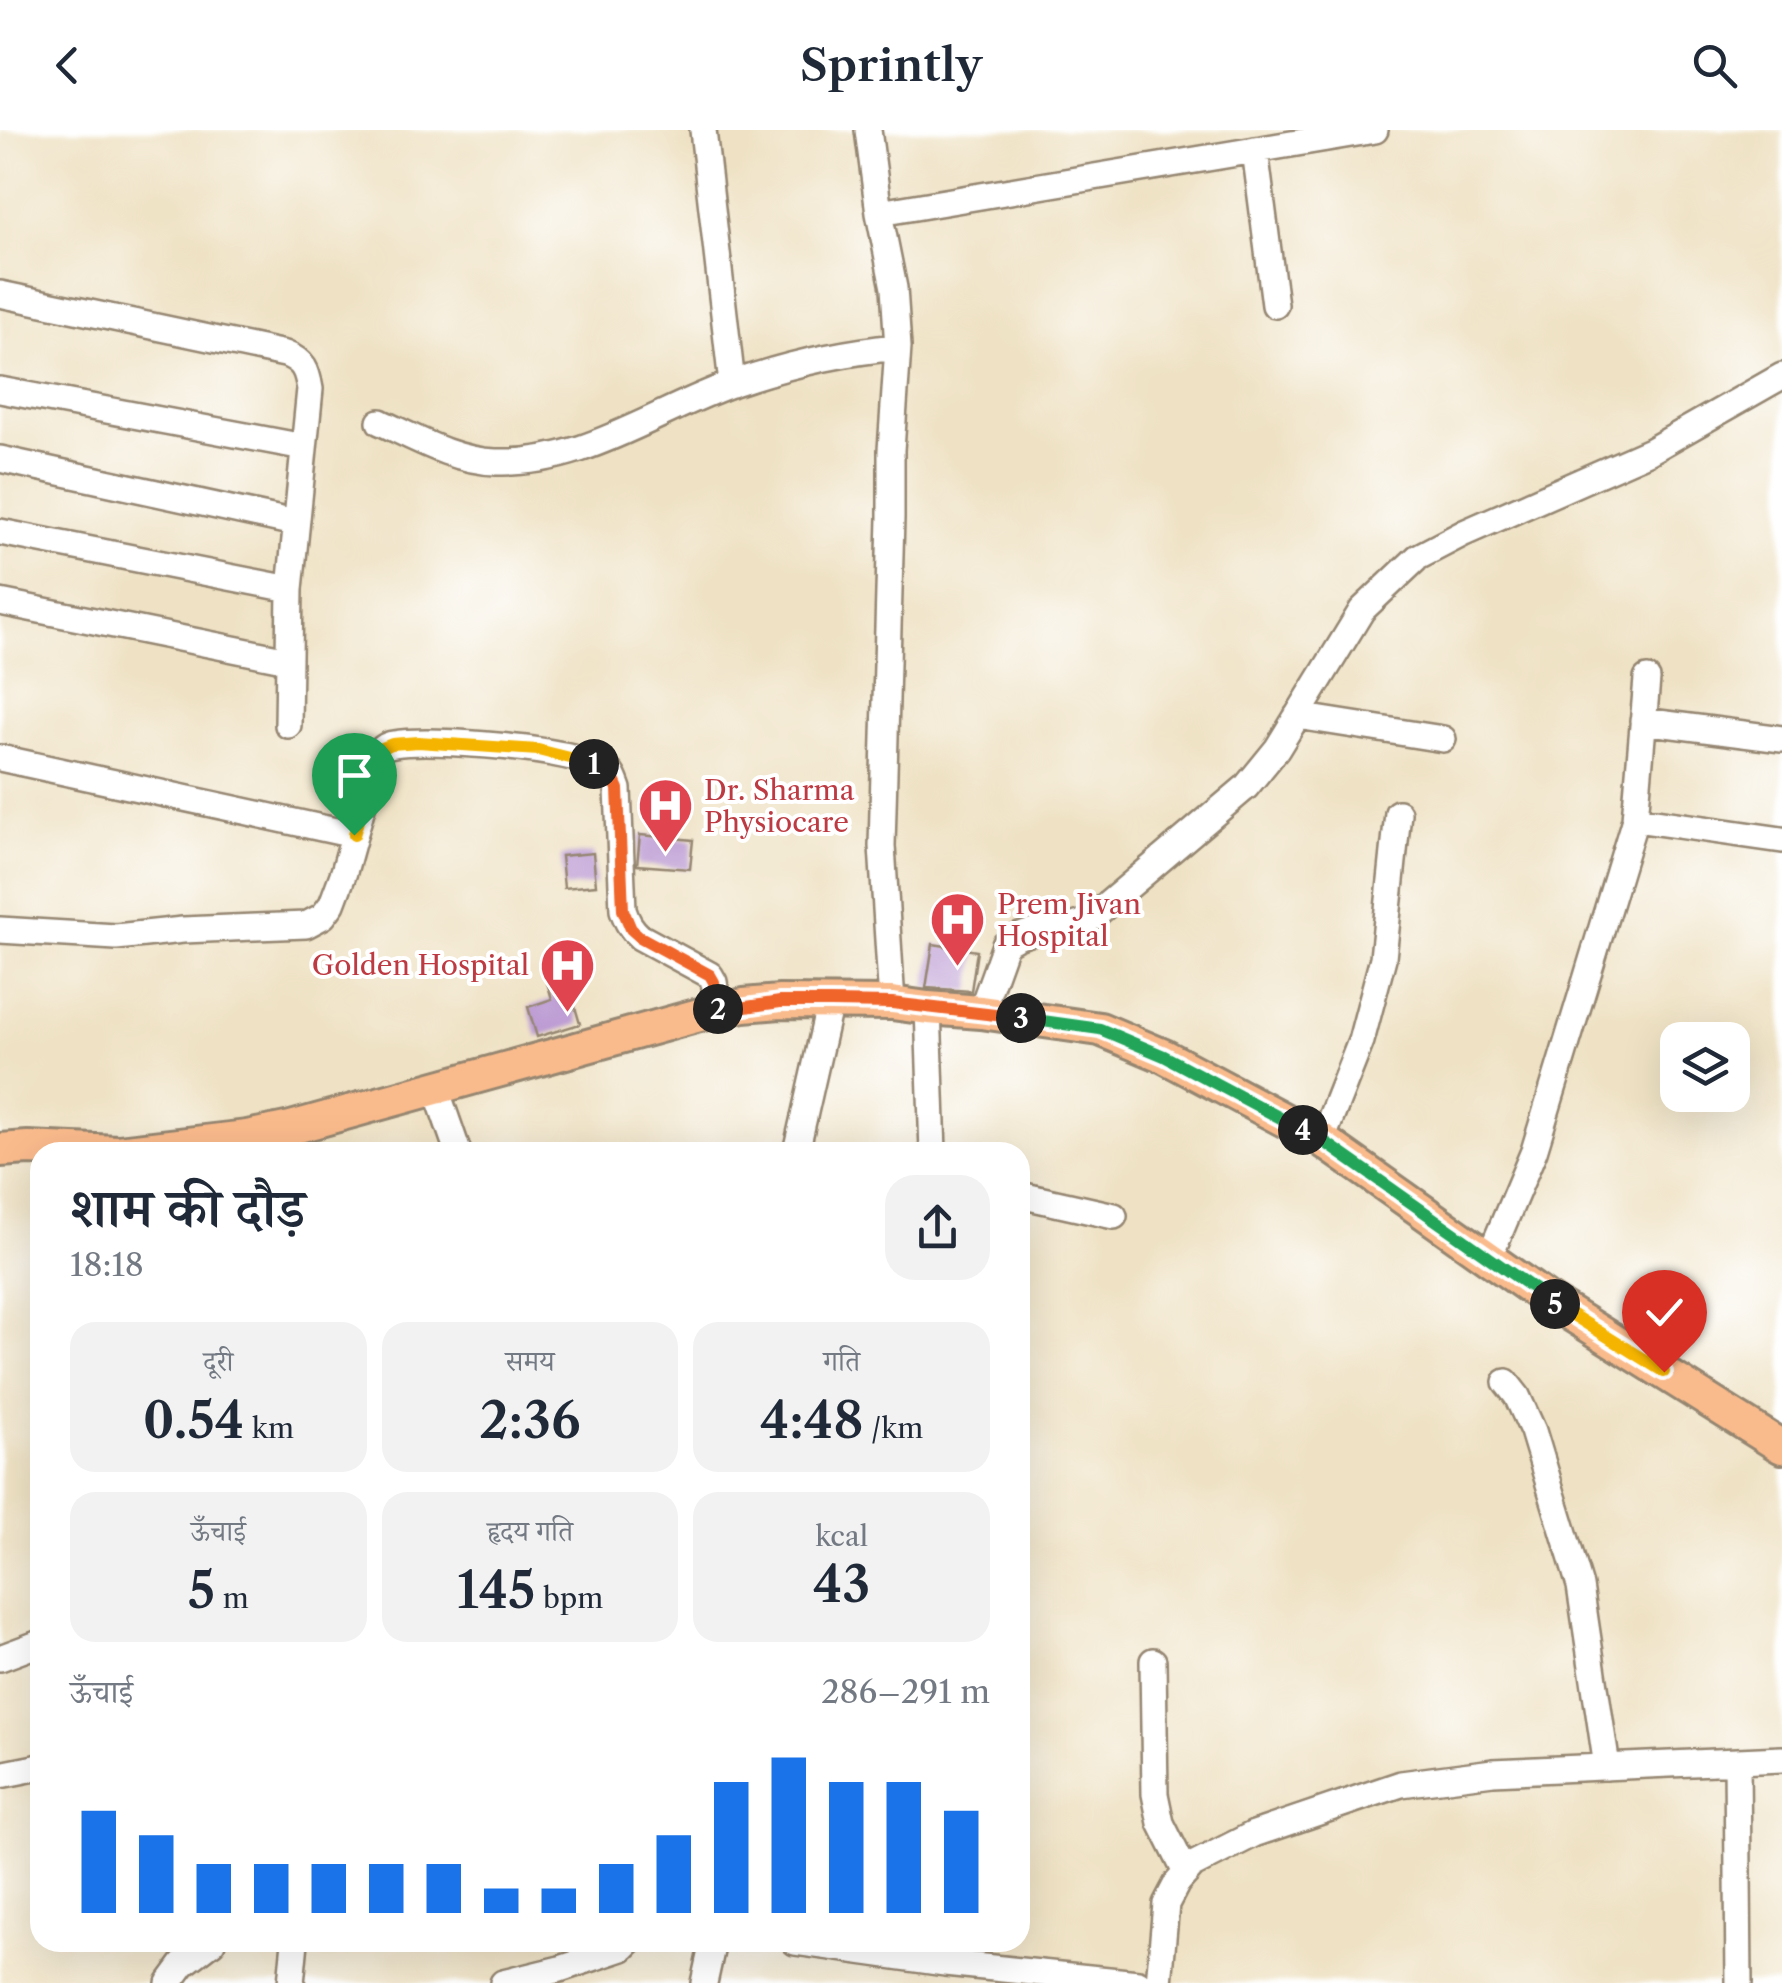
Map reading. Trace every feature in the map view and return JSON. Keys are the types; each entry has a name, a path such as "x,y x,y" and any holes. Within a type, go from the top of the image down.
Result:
{"main road":[{"path":"210,1142 291,1128 719,1011 780,1002 892,1003 1100,1029 1164,1056 1322,1140 1545,1298 1782,1446"},
{"path":"0,1150 30,1148"}],"street":[{"path":"703,130 732,384"},
{"path":"868,130 894,288 898,347 891,450 882,846 892,1003"},
{"path":"879,213 1375,130"},
{"path":"1255,150 1275,305"},
{"path":"0,294 285,354 304,366 310,390 290,589 288,725"},
{"path":"380,422 476,460 538,460 596,444 732,384 848,352 898,347"},
{"path":"981,1012 1005,945 1016,937 1079,924 1096,916 1246,788 1277,749 1362,610 1418,557 1650,450 1782,376"},
{"path":"0,390 304,448"},
{"path":"0,460 295,523"},
{"path":"0,532 290,589"},
{"path":"0,602 288,660"},
{"path":"1488,1258 1534,1151 1635,818 1647,678"},
{"path":"1297,716 1443,739"},
{"path":"1643,721 1782,738"},
{"path":"0,930 116,937 183,930 306,926 323,916 332,904 382,748 418,742 538,750 608,769 613,776 618,789 623,910 627,921 640,937 710,975 719,1011"},
{"path":"0,758 354,835"},
{"path":"1322,1140 1361,1040 1383,958 1398,814"},
{"path":"1635,818 1782,840"},
{"path":"798,1142 830,1002"},
{"path":"928,1008 933,1142"},
{"path":"436,1088 455,1142"},
{"path":"1030,1197 1114,1216"},
{"path":"1506,1382 1533,1431 1580,1586 1607,1767"},
{"path":"0,1658 30,1647"},
{"path":"1153,1661 1155,1794 1161,1823 1186,1873"},
{"path":"1159,1983 1166,1904 1178,1882 1193,1864 1254,1834 1401,1784 1494,1772 1782,1759"},
{"path":"1737,1761 1739,1983"},
{"path":"0,1776 30,1769"},
{"path":"168,1983 199,1952"},
{"path":"291,1983 294,1952"},
{"path":"504,1983 611,1952"},
{"path":"704,1983 711,1952"},
{"path":"872,1952 930,1962 1138,1983"}],"building":[{"path":"640,835 693,840 690,869 637,865"},
{"path":"593,853 596,885 564,888 561,856"},
{"path":"933,944 977,951 971,991 926,988"},
{"path":"565,973 580,1024 537,1037 528,1007 552,999 546,979"}],"place":[{"name":"Dr. Sharma Physiocare","path":"665,855"},
{"name":"Prem Jivan Hospital","path":"958,969"},
{"name":"Golden Hospital","path":"568,1014"}],"route":[{"path":"354,835 376,757 382,748 392,744 418,742 538,750 608,769 618,789 623,910 627,921 640,937 710,975 719,1011 780,1002 892,1003 1100,1029 1164,1056 1322,1140 1545,1298 1664,1372"}]}
